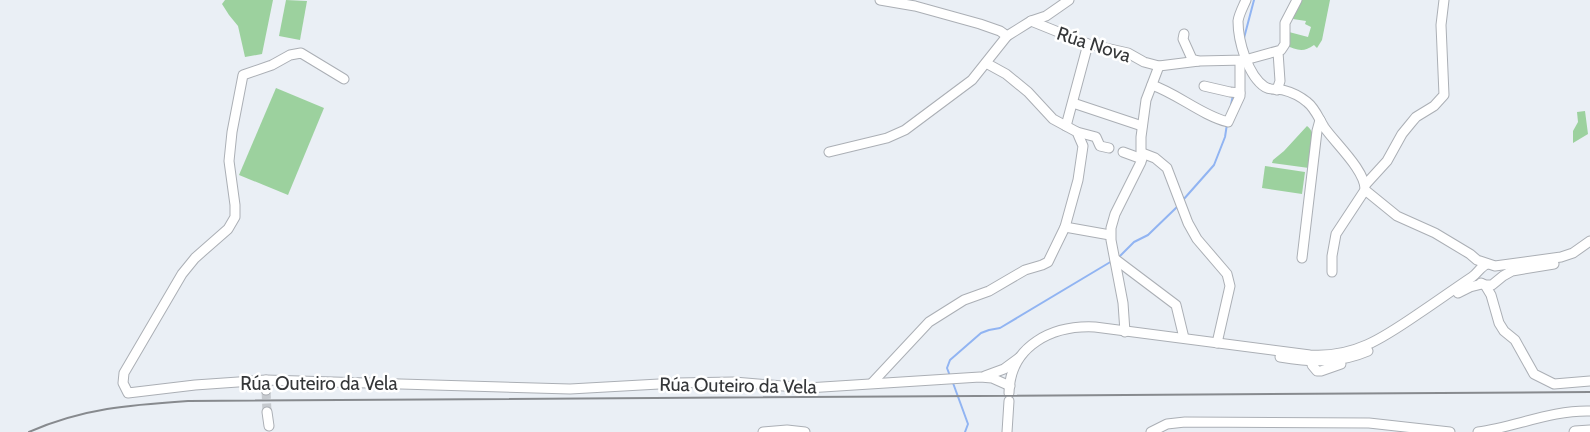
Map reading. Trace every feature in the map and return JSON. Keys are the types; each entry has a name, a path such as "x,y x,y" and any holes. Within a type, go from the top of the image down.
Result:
{"main road":[{"path":"1575,432 1590,431"}],"street":[{"path":"880,0 915,6 980,24 1000,31 1007,36"},
{"path":"829,152 887,138 905,130 972,80 1007,36 1030,21 1046,16 1068,0"},
{"path":"1246,0 1238,22 1245,60 1263,86 1272,91 1282,90 1308,102 1348,156 1366,187 1396,216 1435,233 1470,254 1484,266 1500,273 1491,294"},
{"path":"1125,332 1123,303 1110,236 1114,214 1131,184 1142,156 1141,137 1146,100 1159,66 1199,61 1245,60 1278,52 1285,44 1285,23 1297,0"},
{"path":"1332,272 1332,256 1336,234 1366,187 1387,161 1411,122 1434,106 1444,95 1441,25 1444,0"},
{"name":"Rúa Nova","path":"1030,21 1088,44 1128,53 1144,62 1159,66"},
{"path":"1184,34 1183,39 1192,59 1199,61"},
{"path":"1066,126 1088,44"},
{"path":"1277,90 1280,81 1278,52"},
{"name":"Rúa Outeiro da Vela","path":"344,79 301,53 290,55 272,65 243,75 232,132 229,161 235,217 228,229 195,258 182,274 124,373 123,384 128,392 266,380 570,389 677,382 734,382 807,388 980,377"},
{"path":"1152,85 1218,119 1228,122 1240,96 1240,64 1245,60"},
{"path":"986,63 1028,92 1047,114 1077,132 1096,137 1100,146 1108,148"},
{"path":"1204,86 1240,93"},
{"path":"1073,103 1142,126"},
{"path":"1302,258 1320,120"},
{"path":"872,383 929,322 964,300 989,291 1025,270 1048,262 1066,227 1078,180 1083,146 1077,132"},
{"path":"1124,152 1155,158 1167,168 1188,224 1197,239 1227,274 1230,286 1217,343"},
{"path":"1066,227 1110,236"},
{"path":"1326,363 1359,351 1373,343 1484,266 1561,257 1573,253 1590,241"},
{"path":"1285,352 1294,357 1326,363 1351,358 1387,341 1470,287 1497,282 1507,274 1519,270 1561,262 1581,253 1590,246"},
{"path":"1115,259 1176,305 1184,338"},
{"path":"1484,266 1479,279 1491,294 1499,323 1504,331 1515,340 1534,374 1554,384 1590,381"},
{"path":"980,377 1001,370 1019,358 1035,342 1058,330 1083,326 1163,338 1175,343"},
{"path":"1095,333 1107,330 1323,356 1354,350 1373,343"},
{"path":"1015,367 1030,352 1055,336 1072,333 1095,333 1312,360"},
{"path":"1007,432 1009,396 1015,367 1019,358"},
{"path":"980,377 992,378 1009,396 1011,432"},
{"path":"266,380 266,390"},
{"path":"1478,432 1496,430 1570,411 1590,411"},
{"path":"267,412 269,426"},
{"path":"1151,432 1167,424 1185,422 1369,423 1450,432"},
{"path":"763,432 796,430 805,432"}],"green space":[{"path":"225,0 273,0 262,54 245,57 238,26 222,4"},
{"path":"286,0 307,1 300,40 279,36"},
{"path":"1300,0 1330,0 1322,40 1317,48 1314,45 1300,50 1285,45 1289,32 1308,37 1311,27 1305,24 1306,21 1293,19"},
{"path":"276,88 324,108 288,195 239,175"},
{"path":"1585,111 1588,134 1573,143 1573,131 1578,122 1577,112"},
{"path":"1307,126 1313,134 1309,168 1272,163 1273,160"},
{"path":"1265,166 1305,172 1302,194 1262,188"}],"waterway":[{"path":"1244,38 1254,0"},
{"path":"1231,105 1233,95"},
{"path":"1183,200 1214,165 1225,137 1227,124"},
{"path":"1118,258 1134,242 1148,235 1178,206"},
{"path":"950,376 947,368 950,360 981,333 1000,328 1112,261"},
{"path":"953,383 968,424 965,432"}],"tunnel":[{"path":"266,390 267,412"}],"railway":[{"path":"29,432 69,418 108,409 189,401 1590,392"}]}
